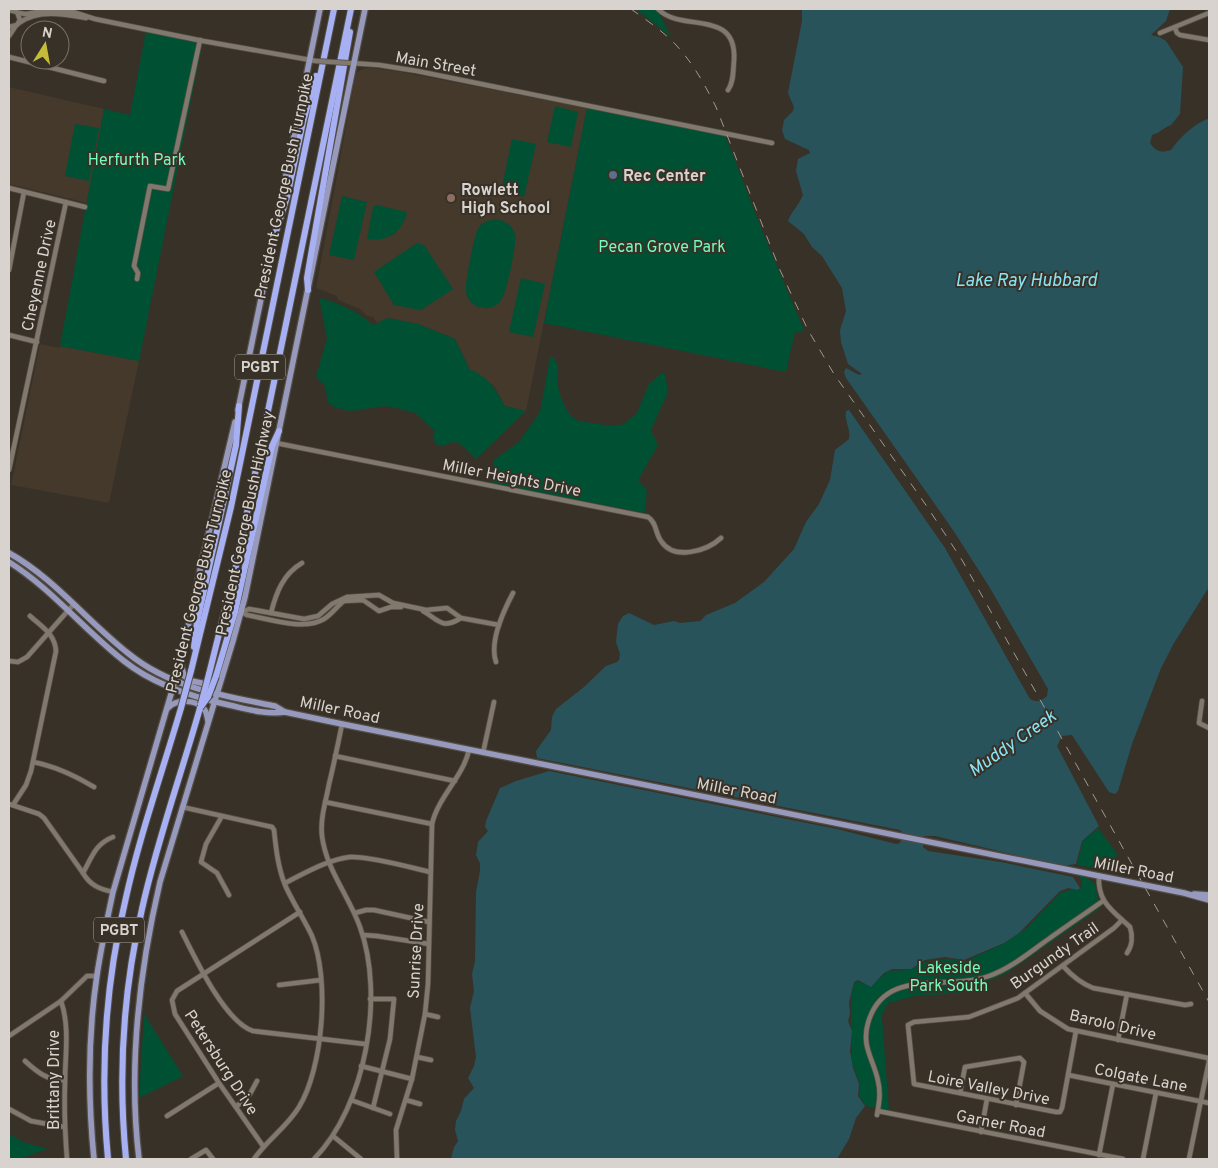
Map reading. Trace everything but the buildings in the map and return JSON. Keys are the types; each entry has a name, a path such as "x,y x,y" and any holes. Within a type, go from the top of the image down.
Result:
{"highway":[{"name":"President George Bush Turnpike","path":"108,1159 104,1105 104,1057 114,954 131,877 191,671 231,507 316,61 334,9"},
{"name":"President George Bush Turnpike","path":"126,1159 123,1114 123,1065 125,1017 132,957 151,874 199,711 216,676 236,566 350,9"},
{"path":"308,290 307,278 350,33 348,21"},
{"path":"272,244 286,197 317,71 316,61"},
{"path":"191,671 197,622 236,445 239,406"},
{"path":"216,676 235,612 272,446 279,431"}],"main road":[{"name":"President George Bush Highway","path":"94,1159 92,1137 92,1023 109,892 181,660 200,570 239,406 272,244 316,61 320,9"},
{"name":"President George Bush Highway","path":"139,1159 135,1074 147,940 154,907 182,808 217,694 216,676 242,612 308,290 351,63 365,9"},
{"name":"Miller Road","path":"9,553 29,566 130,655 146,666 175,681 217,694 275,706 284,712"},
{"name":"Miller Road","path":"9,562 33,580 125,662 173,689 214,702 272,714 284,712 1184,893 1209,900"},
{"path":"181,660 181,669 184,676 192,681 213,685 217,682 216,676"},
{"path":"167,709 179,701 195,704 206,710 208,723"},
{"name":"Miller Road","path":"1184,893 1209,894"}],"street":[{"path":"658,9 673,17 720,29 730,36 734,52 732,82 728,90"},
{"name":"Main Street","path":"13,10 26,14 57,10 78,13 200,40 316,61 379,65 417,71 772,143"},
{"name":"Main Street","path":"13,10 17,25"},
{"name":"Main Street","path":"9,27 17,25 26,17 52,13 95,18"},
{"path":"1160,33 1207,14"},
{"path":"9,36 17,25"},
{"path":"1175,28 1180,35 1209,40"},
{"path":"137,279 138,273 134,266 150,186 168,189 200,40"},
{"path":"9,57 104,81"},
{"path":"9,188 85,207"},
{"path":"9,270 24,192"},
{"name":"Cheyenne Drive","path":"9,470 66,202"},
{"path":"9,336 37,342"},
{"name":"Miller Heights Drive","path":"276,443 648,517 653,520 661,542 669,549 680,552 698,551 714,545 721,538"},
{"path":"270,620 275,596 287,575 302,563"},
{"path":"496,662 494,654 498,625 513,593"},
{"path":"242,612 247,615 270,620 312,624 326,618 347,597 379,595 393,603 425,612 438,622 444,624 455,622 461,618"},
{"path":"242,612 249,609 304,619 318,616 332,604 363,600 379,611 396,606 426,610 447,608 461,618 498,625"},
{"path":"9,661 18,662 27,656 74,605"},
{"path":"30,616 48,632 55,642 56,651 29,779 11,805 39,814 44,818 83,872 88,882 109,892"},
{"path":"1202,701 1199,723 1209,728"},
{"path":"483,753 494,702"},
{"path":"324,1159 316,1157 333,1136 351,1100 361,1066 368,1025 370,998 369,966 363,935 355,913 330,863 321,831 325,802 342,724"},
{"name":"Sunrise Drive","path":"397,1159 396,1130 412,1079 425,1014 432,824 438,809 466,760 469,750"},
{"path":"335,756 455,780"},
{"path":"33,762 47,764 94,786"},
{"path":"325,802 432,824"},
{"path":"182,808 272,827 284,883 300,912 315,946 321,980 321,1010 314,1070 304,1099 286,1125 263,1146 254,1159"},
{"path":"222,816 206,844 201,862 217,873 228,895"},
{"path":"83,872 94,851 104,840 113,837"},
{"path":"284,883 338,860 354,857 430,872"},
{"path":"1099,876 1099,894 1103,901 1130,927 1132,932 1130,948 1127,953"},
{"name":"Garner Road","path":"1103,901 1012,964 991,976 963,982 908,985 886,995 876,1006 871,1016 866,1039 868,1052 880,1089 877,1113 981,1132 1089,1156 1099,1155 1123,1159"},
{"path":"355,913 374,910 429,922"},
{"path":"204,974 300,912"},
{"name":"Burgundy Trail","path":"914,1084 908,1025 914,1022 969,1017 1018,998 1114,928 1122,920"},
{"path":"182,932 204,974 235,1020 247,1029 274,1034 365,1044"},
{"path":"363,935 429,944"},
{"path":"1063,966 1072,977 1082,984 1093,988 1185,1006 1191,1004"},
{"name":"Petersburg Drive","path":"204,974 177,991 174,995 172,1005 175,1014 219,1083 263,1146"},
{"path":"9,1036 61,1001 86,976 97,976"},
{"path":"279,985 321,980"},
{"name":"Barolo Drive","path":"1025,993 1040,1011 1061,1025 1076,1031 1208,1058 1201,1101"},
{"path":"1118,1040 1128,994"},
{"path":"370,998 394,999 390,1039 373,1108"},
{"name":"Brittany Drive","path":"61,1001 66,1019 64,1127 67,1159"},
{"path":"425,1014 438,1017"},
{"path":"1068,1075 1076,1031"},
{"path":"417,1057 430,1060"},
{"path":"960,1094 965,1067 1020,1058 1024,1062 1016,1104"},
{"path":"25,1061 44,1077 65,1080"},
{"path":"361,1066 412,1079"},
{"name":"Loire Valley Drive","path":"914,1084 1060,1112 1068,1075"},
{"name":"Colgate Lane","path":"1068,1075 1209,1103"},
{"path":"236,1107 250,1094 257,1081"},
{"path":"167,1116 219,1083"},
{"path":"1099,1155 1112,1084"},
{"path":"1144,1159 1156,1093"},
{"path":"981,1132 988,1099"},
{"path":"351,1100 390,1114"},
{"path":"406,1100 420,1104"},
{"path":"1189,1159 1201,1101"},
{"path":"9,1109 31,1121 64,1127"},
{"path":"333,1136 361,1159"},
{"path":"190,1159 206,1150 213,1159"}],"shaded area":[{"name":"Rowlett High School","path":"370,68 396,71 587,108 526,411 505,406 494,386 470,370 455,339 418,324 388,318 377,323 373,317 367,316 360,309 338,300 337,296 316,288 356,73"},
{"path":"9,87 104,109 87,203 9,184"},
{"path":"40,344 139,361 109,503 11,485"}],"green space":[{"path":"636,9 654,9 660,15 671,37"},
{"name":"Herfurth Park","path":"146,31 203,41 139,361 60,346 104,109 130,115"},
{"path":"555,106 578,112 571,147 547,142"},
{"name":"Pecan Grove Park","path":"587,108 725,135 765,238 804,330 797,333 795,331 786,372 544,323"},
{"path":"75,124 99,128 89,181 65,176"},
{"path":"512,139 536,144 524,197 501,192"},
{"path":"342,196 367,202 354,260 329,255"},
{"path":"377,205 407,212 405,219 398,231 388,237 375,240 367,239 373,207"},
{"path":"496,219 508,224 514,232 513,257 504,294 500,301 492,307 482,308 474,305 467,296 468,269 479,227 486,222"},
{"path":"417,243 424,245 453,289 421,310 394,305 374,272"},
{"path":"521,278 545,284 533,337 509,332"},
{"path":"319,298 348,308 373,325 388,318 418,324 455,339 470,370 482,376 495,389 505,406 526,411 476,459 456,442 437,445 433,438 435,431 415,413 384,406 351,411 337,408 328,403 325,386 316,377 327,338"},
{"path":"550,357 554,358 558,366 557,382 561,398 569,414 578,421 612,426 624,424 637,413 649,384 660,374 665,374 668,392 651,430 658,445 638,480 647,490 645,513 491,483 494,460 519,442 540,412"},
{"path":"1098,828 1117,854 1111,871 1077,865 1083,841"},
{"name":"Lakeside Park South","path":"1079,875 1086,877 1095,884 1100,908 1007,973 961,993 915,996 888,1003 882,1014 882,1019 889,1110 866,1106 859,1096 860,1084 852,1063 851,996 854,983 858,981 871,987 888,971 909,970 925,962 949,959 966,961 1003,944 1026,929 1060,893 1074,889 1080,890 1082,884"},
{"path":"144,1014 183,1076 139,1098"},
{"path":"9,1134 23,1142 48,1149 18,1159 9,1159"}],"water":[{"name":"Lake Ray Hubbard","path":"802,9 1170,9 1166,21 1151,35 1166,41 1183,67 1180,114 1171,125 1152,135 1150,143 1159,151 1171,150 1192,128 1207,119 1209,120 1209,587 1174,643 1161,668 1132,744 1118,791 1115,794 1109,792 1072,735 1062,736 1057,746 1099,826 1082,841 1076,864 1062,866 935,836 924,836 923,847 928,851 1001,862 1073,877 1080,888 1078,890 1068,888 1060,891 1019,933 1004,943 964,960 945,957 925,960 911,969 892,969 884,973 871,987 858,980 854,982 849,1002 850,1014 848,1021 852,1031 850,1051 853,1068 859,1084 858,1096 865,1106 856,1118 849,1139 837,1159 451,1159 454,1147 458,1141 455,1130 456,1121 464,1099 474,1088 468,1078 476,1057 470,1008 474,991 472,974 475,961 476,892 480,871 480,863 476,855 478,842 488,831 485,827 486,821 500,788 549,771 837,829 896,844 900,843 903,833 900,830 537,758 536,751 551,730 552,717 556,709 584,687 606,666 619,660 620,654 616,642 618,624 623,616 629,613 654,625 674,621 680,623 700,621 706,615 735,603 764,582 794,549 806,522 819,504 830,480 835,450 849,439 846,411 849,410 945,548 1030,699 1039,701 1047,696 1048,689 990,588 953,530 846,378 844,372 846,368 859,375 862,374 848,364 841,342 840,330 846,311 842,288 822,256 812,247 804,234 788,221 803,195 796,171 798,159 810,153 809,150 785,139 782,130 784,120 793,111 794,107 788,93 802,21"}],"railway":[{"path":"631,9 660,30 676,45 703,82 716,107 780,270 808,330 834,374 962,560 1209,1002"}],"place":[{"name":"Rec Center","path":"613,175"},
{"name":"Rowlett High School","path":"451,198"}],"water label":[{"name":"Muddy Creek","path":"1012,743"}]}
